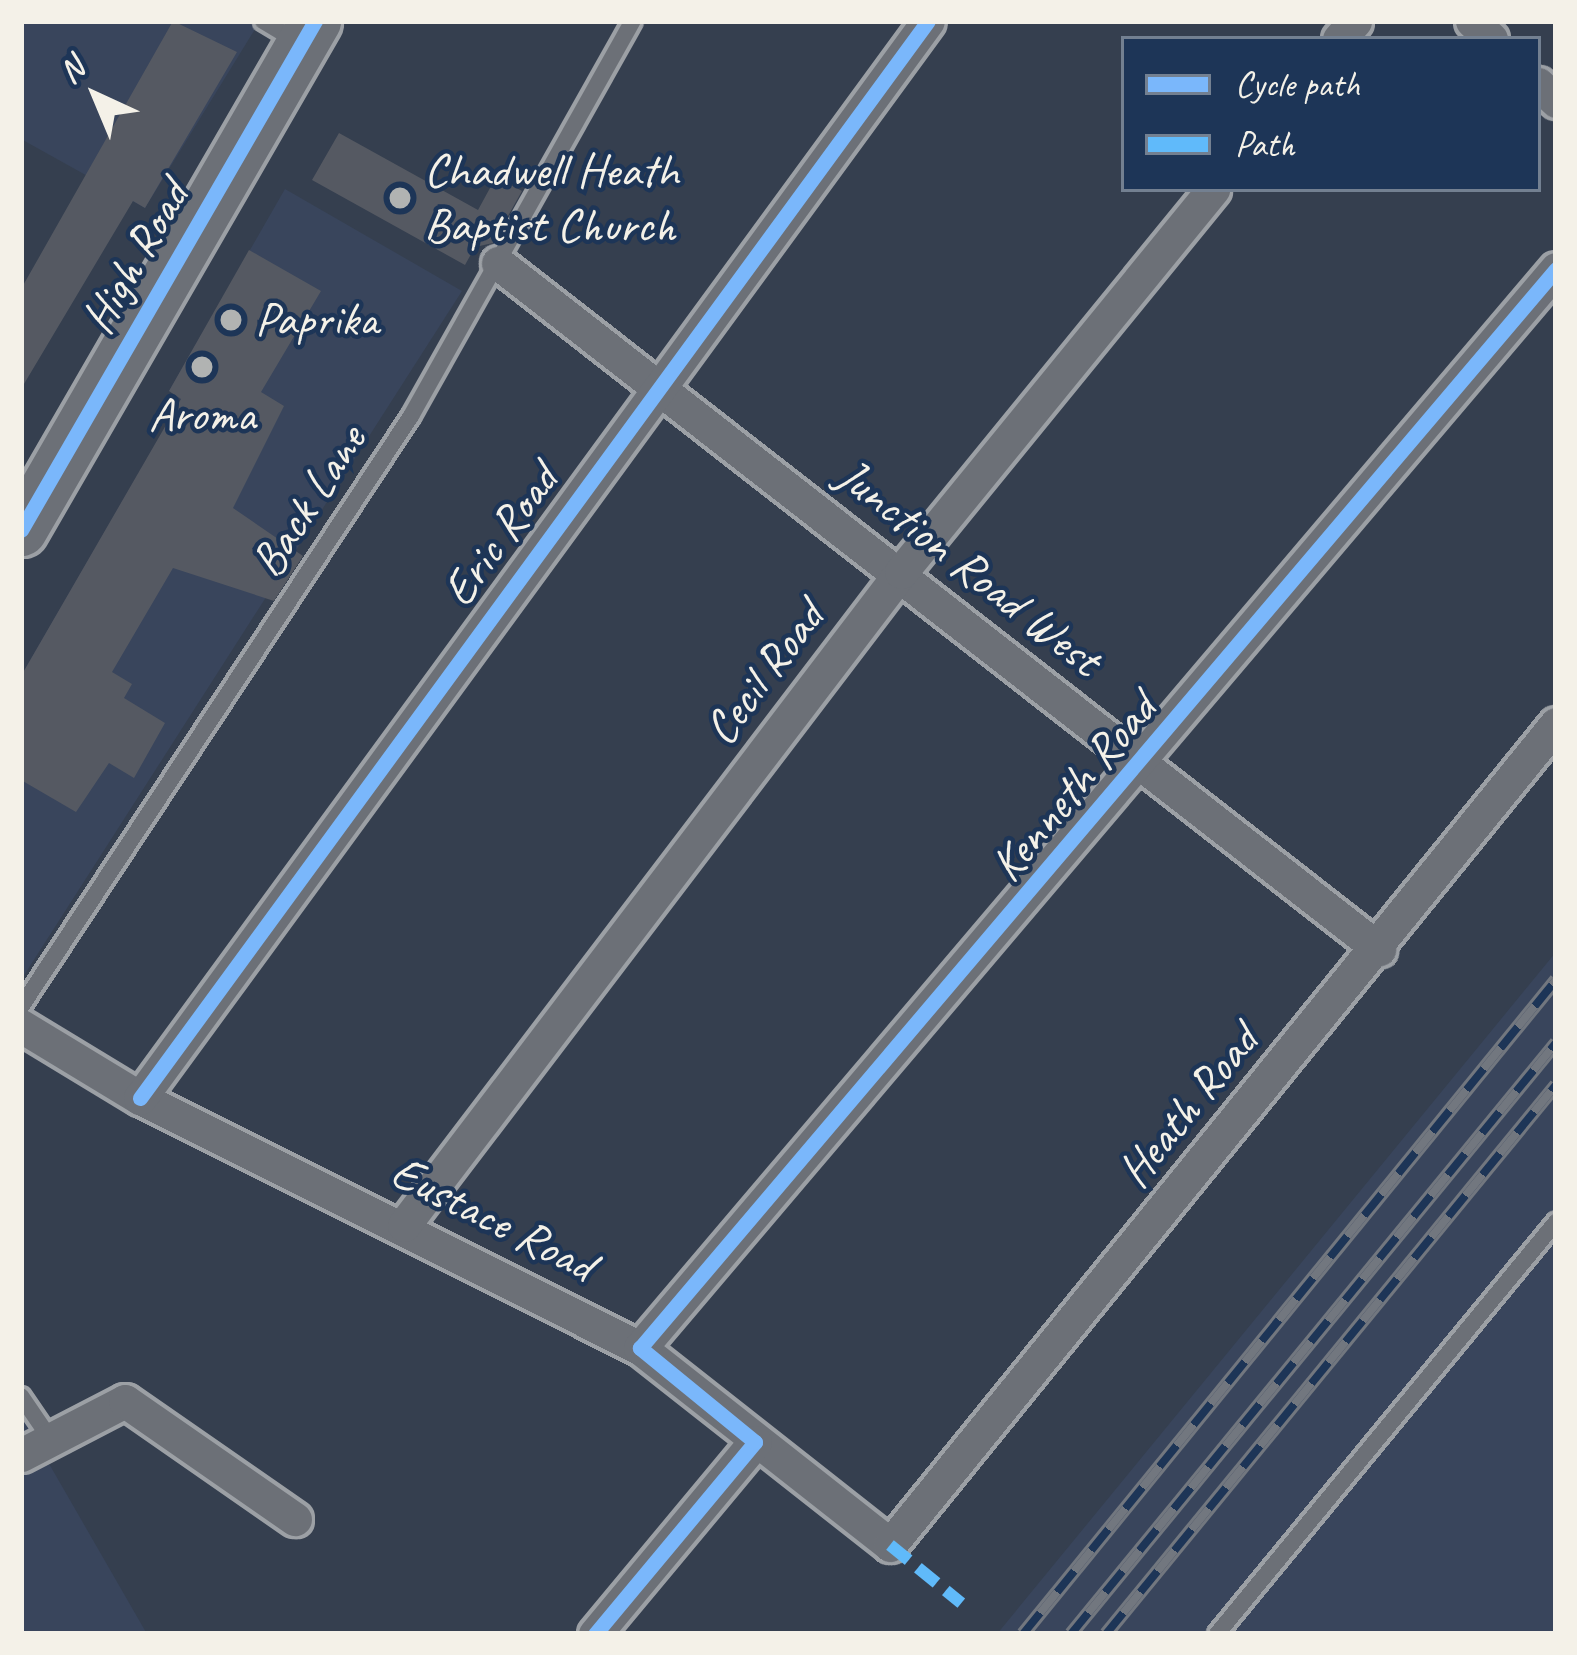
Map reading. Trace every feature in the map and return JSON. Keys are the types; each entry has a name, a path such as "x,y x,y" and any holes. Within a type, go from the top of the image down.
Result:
{"main road":[{"name":"High Road","path":"28,502 293,29"}],"street":[{"name":"Eric Road","path":"140,1098 656,386 928,21"},
{"name":"Cecil Road","path":"404,1225 901,572 1211,192"},
{"name":"Junction Road West","path":"498,263 901,572 1378,949"},
{"name":"Kenneth Road","path":"640,1348 1144,765 1556,269"},
{"name":"Heath Road","path":"890,1545 1556,724"},
{"name":"Eustace Road","path":"21,1026 140,1098 404,1225 640,1348 890,1545"},
{"path":"36,1447 125,1401 295,1519"},
{"path":"595,1634 755,1442"}],"lane":[{"name":"Back Lane","path":"21,1007 411,416 633,21"},
{"path":"1217,1634 1556,1222"},
{"path":"21,1396 36,1447"}],"shaded area":[{"path":"21,21 260,21 145,208 21,139"},
{"path":"285,189 462,291 21,980 21,676 181,400 169,391"},
{"path":"1556,952 1556,1634 997,1634"},
{"path":"21,1415 147,1634 21,1631"}],"building":[{"path":"173,21 237,52 145,208 133,201 21,389 21,289"},
{"name":"Chadwell Heath Baptist Church","path":"339,133 478,210 496,177 522,191 493,243 475,247 465,265 312,180"},
{"path":"249,250 321,291 261,392 284,406 233,508 303,556 274,601 173,568 112,672 132,684 124,698 165,723 134,778 109,763 76,812 21,780 21,676 181,399 169,391"}],"railway":[{"path":"1023,1634 1556,980"},
{"path":"1071,1634 1556,1043"},
{"path":"1106,1634 1556,1085"}],"marked path":[{"path":"890,1545 961,1603"}],"cycle path":[{"path":"21,530 315,21"},
{"path":"140,1098 928,21"},
{"path":"595,1634 755,1442 640,1348 1556,269"}],"place":[{"name":"Chadwell Heath Baptist Church","path":"400,198"},
{"name":"Paprika","path":"231,320"},
{"name":"Aroma","path":"202,367"}]}
